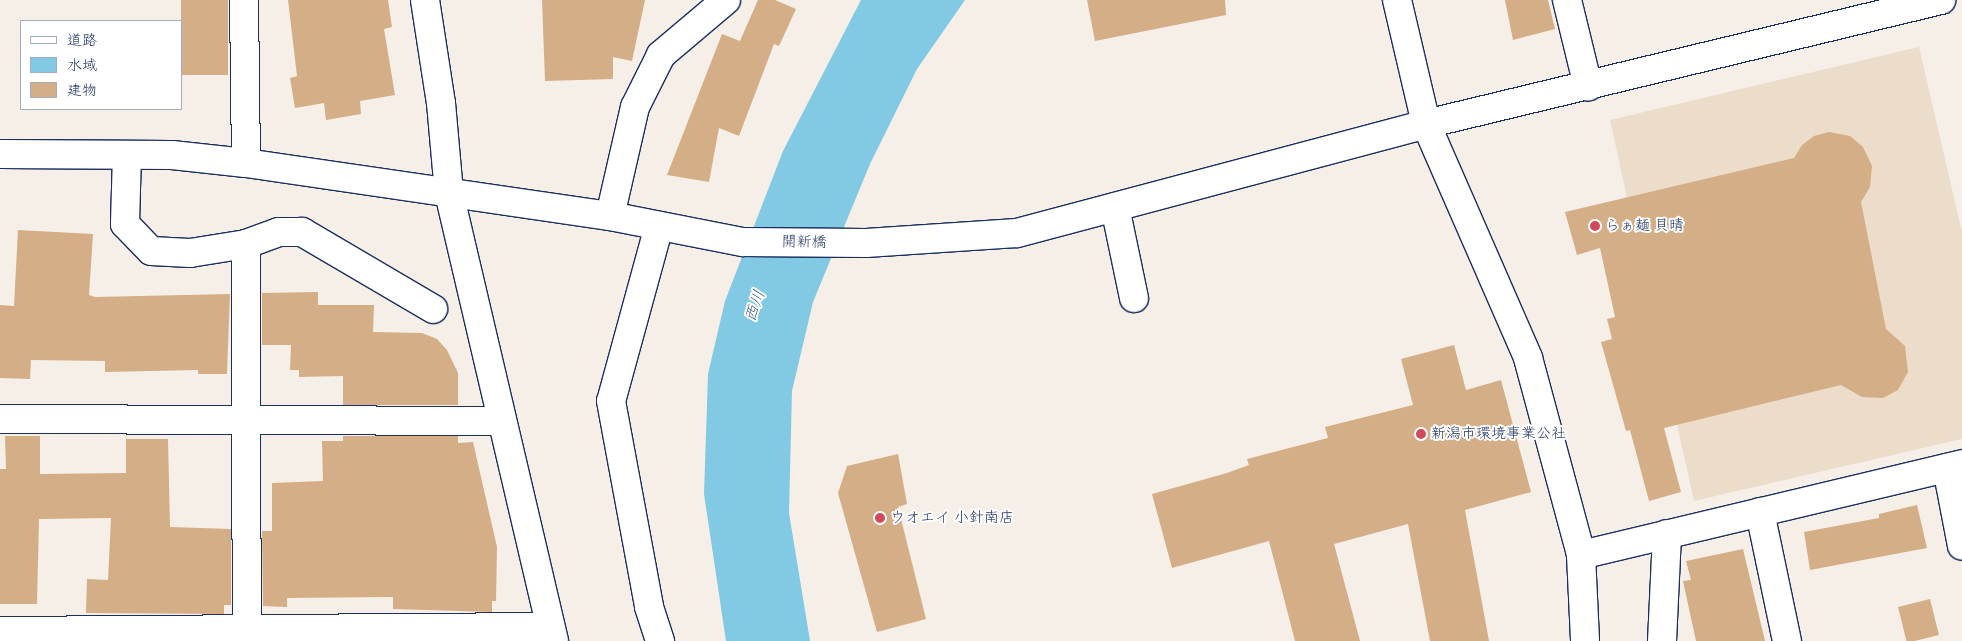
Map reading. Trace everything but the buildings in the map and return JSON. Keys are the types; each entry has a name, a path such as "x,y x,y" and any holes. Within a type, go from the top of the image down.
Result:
{"street":[{"path":"244,0 246,163"},
{"path":"0,631 247,634 552,634 449,193 441,103 425,0"},
{"path":"610,216 635,107 661,55 726,0"},
{"path":"1397,0 1426,124 1528,358 1581,555 1585,641"},
{"path":"1567,0 1588,86"},
{"name":"開新橋","path":"0,154 172,155 246,163 610,216 743,242 866,243 1017,233 1426,124 1941,0"},
{"path":"127,155 125,224 151,251 190,253 246,244 279,232 302,232 433,309"},
{"path":"1115,207 1134,298"},
{"path":"659,226 611,401 649,607 660,641"},
{"path":"246,244 247,634"},
{"path":"0,420 501,420"},
{"path":"1581,555 1954,466 1962,546"},
{"path":"1760,512 1787,641"},
{"path":"1662,641 1667,534"}],"shaded area":[{"path":"1919,47 1962,232 1962,439 1694,501 1610,120"}],"water":[{"name":"西川","path":"861,0 965,0 917,69 870,164 813,302 792,391 789,513 810,641 726,641 704,494 708,374 725,301 783,151"}],"place":[{"name":"らぁ麺 貝晴","path":"1595,226"},
{"name":"新潟市環境事業公社","path":"1421,434"},
{"name":"ウオエイ 小針南店","path":"880,518"}]}
